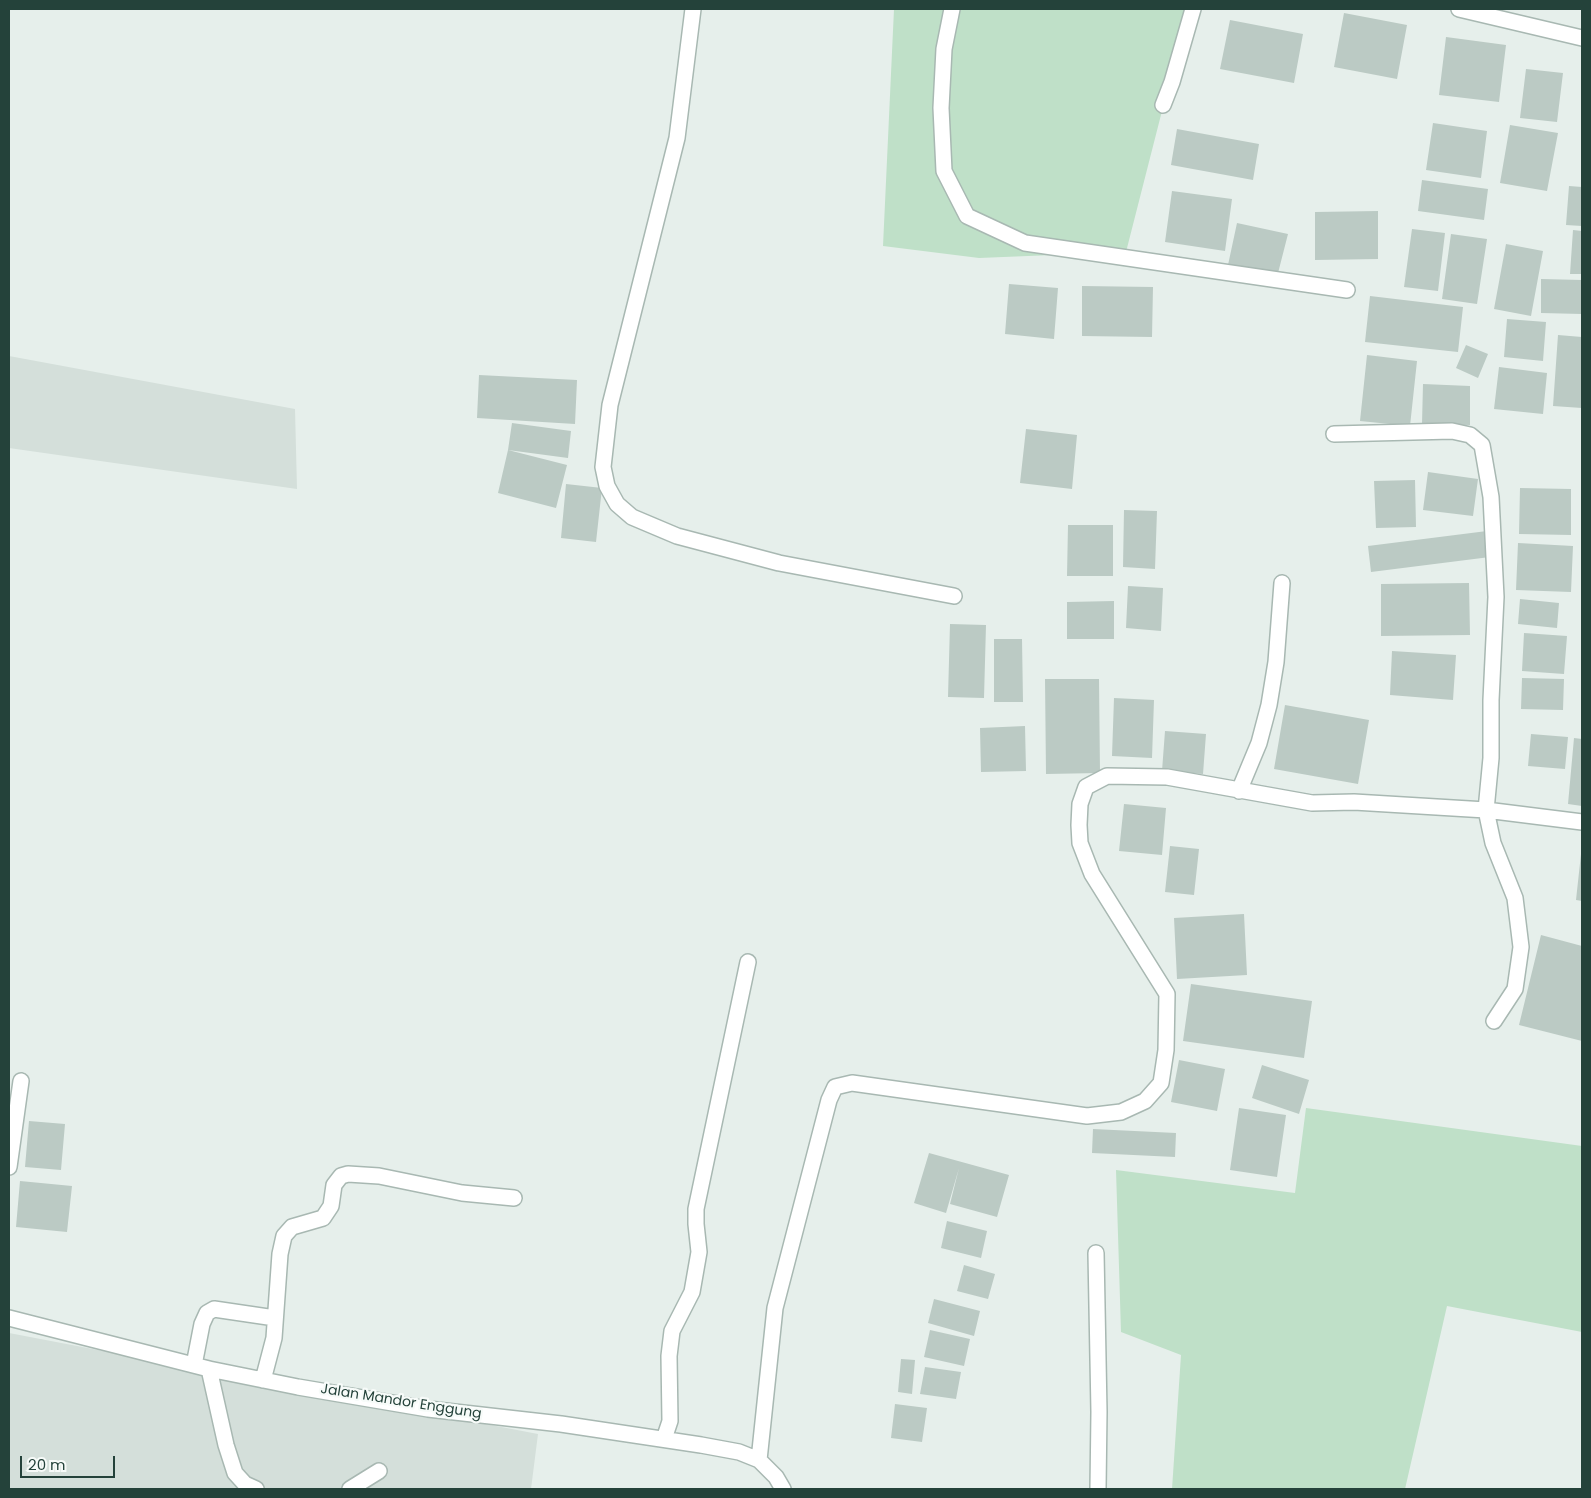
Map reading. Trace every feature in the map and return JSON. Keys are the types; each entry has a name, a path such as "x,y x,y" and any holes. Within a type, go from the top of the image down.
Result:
{"street":[{"path":"693,9 677,138 610,405 602,467 607,486 617,504 632,517 677,536 779,563 954,596"},
{"path":"952,9 944,49 941,108 944,170 967,216 1025,244 1347,290"},
{"path":"1163,105 1172,82 1192,9"},
{"path":"1459,9 1501,13 1582,38"},
{"path":"1334,434 1452,432 1470,435 1482,445 1491,497 1496,596 1491,700 1491,758 1486,810 1492,843 1515,898 1520,947 1515,989 1494,1020"},
{"path":"1239,791 1259,742 1269,705 1276,662 1282,583"},
{"path":"759,1460 775,1308 828,1100 835,1088 852,1083 1087,1116 1121,1112 1145,1100 1161,1083 1166,1050 1167,994 1092,874 1080,843 1080,804 1086,787 1107,776 1167,777 1312,803 1354,802 1486,810 1582,822"},
{"path":"664,1439 670,1421 669,1356 672,1331 692,1292 699,1252 696,1210 748,962"},
{"path":"9,1167 21,1081"},
{"path":"263,1380 274,1338 280,1254 284,1236 292,1227 323,1218 331,1206 334,1185 341,1176 348,1174 378,1176 462,1193 514,1198"},
{"path":"1096,1252 1099,1412 1098,1489"},
{"path":"256,1489 245,1484 235,1473 202,1367 202,1324 207,1313 214,1309 275,1318"},
{"name":"Jalan Mandor Enggung","path":"9,1318 202,1367 263,1380 428,1409 561,1424 739,1452 759,1460 776,1477 783,1489"},
{"path":"350,1489 379,1471"}],"shaded area":[{"path":"9,356 295,409 297,489 9,448"},
{"path":"9,1333 538,1434 531,1489 9,1489"}],"green space":[{"path":"894,9 1188,9 1126,252 979,258 883,246"},
{"path":"1306,1108 1582,1146 1582,1332 1447,1306 1405,1489 1172,1489 1181,1355 1121,1332 1116,1170 1295,1193"}],"building":[{"path":"1344,13 1407,25 1397,79 1334,67"},
{"path":"1230,20 1303,34 1294,83 1220,69"},
{"path":"1446,37 1506,45 1499,102 1439,95"},
{"path":"1526,69 1563,73 1557,122 1520,118"},
{"path":"1433,123 1487,131 1481,178 1426,170"},
{"path":"1510,125 1558,133 1547,191 1500,183"},
{"path":"1177,129 1259,144 1253,180 1171,165"},
{"path":"1422,180 1488,189 1484,220 1418,211"},
{"path":"1569,186 1582,187 1582,226 1566,225"},
{"path":"1172,191 1232,199 1225,251 1165,242"},
{"path":"1378,211 1378,259 1315,260 1315,212"},
{"path":"1237,223 1288,234 1277,277 1228,265"},
{"path":"1412,229 1445,233 1438,291 1404,287"},
{"path":"1573,230 1582,231 1582,274 1570,274"},
{"path":"1451,234 1487,239 1477,304 1442,299"},
{"path":"1506,244 1543,251 1531,316 1494,309"},
{"path":"1541,279 1582,280 1582,314 1541,313"},
{"path":"1009,284 1058,288 1054,339 1005,334"},
{"path":"1082,286 1153,287 1152,337 1082,336"},
{"path":"1370,296 1463,307 1458,352 1365,342"},
{"path":"1507,319 1546,322 1543,361 1504,357"},
{"path":"1558,335 1582,337 1582,408 1553,406"},
{"path":"1466,345 1488,354 1478,378 1456,368"},
{"path":"1367,355 1417,361 1410,426 1360,421"},
{"path":"1499,367 1547,373 1543,414 1494,409"},
{"path":"479,375 577,380 575,424 477,418"},
{"path":"1423,384 1470,386 1470,425 1422,424"},
{"path":"512,423 571,431 568,458 508,450"},
{"path":"1026,429 1077,435 1072,489 1020,483"},
{"path":"508,450 567,465 556,508 498,493"},
{"path":"1428,472 1478,479 1473,516 1423,510"},
{"path":"1415,480 1416,527 1376,528 1374,481"},
{"path":"566,484 602,488 596,542 561,538"},
{"path":"1520,488 1571,489 1571,535 1519,534"},
{"path":"1124,510 1157,511 1155,569 1123,567"},
{"path":"1068,525 1113,525 1113,576 1067,576"},
{"path":"1487,531 1490,557 1371,572 1368,546"},
{"path":"1518,543 1573,546 1571,592 1516,590"},
{"path":"1469,583 1470,635 1381,636 1381,584"},
{"path":"1128,586 1163,588 1161,631 1126,628"},
{"path":"1520,599 1559,603 1557,628 1518,624"},
{"path":"1114,601 1114,639 1067,639 1067,602"},
{"path":"950,624 986,625 984,698 948,697"},
{"path":"1524,633 1567,636 1564,674 1522,671"},
{"path":"994,639 1022,639 1023,702 994,702"},
{"path":"1392,651 1456,655 1453,700 1390,695"},
{"path":"1522,678 1564,679 1563,710 1521,709"},
{"path":"1045,679 1099,679 1100,773 1046,774"},
{"path":"1114,698 1154,700 1152,758 1112,756"},
{"path":"1285,705 1369,720 1358,784 1274,769"},
{"path":"1025,726 1026,771 981,772 980,728"},
{"path":"1165,731 1206,734 1203,774 1162,771"},
{"path":"1531,734 1568,737 1565,769 1528,766"},
{"path":"1574,738 1582,739 1582,806 1568,804"},
{"path":"1124,804 1166,808 1162,855 1119,851"},
{"path":"1170,846 1199,849 1194,895 1165,892"},
{"path":"1582,854 1582,901 1576,900"},
{"path":"1244,914 1247,975 1177,979 1174,918"},
{"path":"1541,935 1582,946 1582,1041 1519,1025"},
{"path":"1191,984 1312,1001 1304,1058 1183,1041"},
{"path":"1179,1060 1225,1069 1217,1111 1171,1102"},
{"path":"1262,1065 1309,1080 1299,1114 1252,1098"},
{"path":"1239,1108 1286,1115 1277,1177 1230,1170"},
{"path":"29,1121 65,1124 61,1170 25,1167"},
{"path":"1093,1129 1176,1133 1175,1157 1092,1153"},
{"path":"929,1153 1009,1175 997,1217 950,1204 959,1168 946,1213 914,1203"},
{"path":"20,1181 72,1186 67,1232 16,1227"},
{"path":"947,1221 987,1231 981,1258 941,1248"},
{"path":"964,1265 995,1274 988,1299 957,1291"},
{"path":"934,1299 980,1311 974,1336 928,1323"},
{"path":"930,1330 970,1339 964,1366 924,1357"},
{"path":"901,1359 915,1360 912,1394 898,1392"},
{"path":"925,1367 961,1372 956,1399 920,1394"},
{"path":"895,1404 927,1408 922,1442 891,1438"}]}
